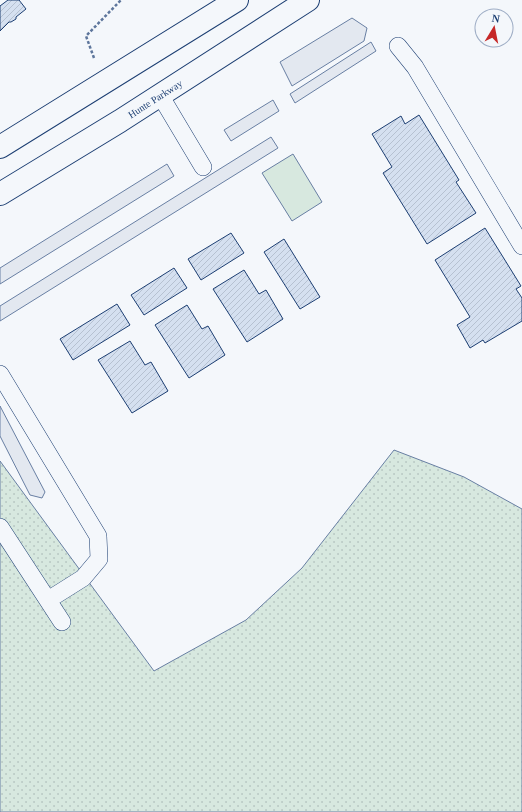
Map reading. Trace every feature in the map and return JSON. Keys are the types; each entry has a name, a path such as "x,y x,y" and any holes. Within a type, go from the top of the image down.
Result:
{"main road":[{"path":"0,147 237,0"},
{"name":"Hunte Parkway","path":"0,194 160,95 308,0"}],"street":[{"path":"398,46 415,67 522,246"},
{"path":"160,95 203,166"},
{"path":"0,374 98,536 99,559 83,578 48,600"},
{"path":"0,527 62,622"}],"path":[{"path":"94,58 86,36 121,0"}],"shaded area":[{"path":"352,18 367,28 364,41 292,86 280,62"},
{"path":"371,42 376,51 295,103 290,94"},
{"path":"273,100 279,111 231,141 224,130"},
{"path":"271,137 278,148 0,321 0,306"},
{"path":"293,154 322,202 292,221 262,173"},
{"path":"167,164 174,176 0,284 0,268"},
{"path":"0,406 45,492 42,498 30,495 0,436"},
{"path":"394,450 464,477 522,509 522,812 0,812 0,461 154,671 246,620 302,568"}],"building":[{"path":"8,0 19,0 26,9 0,31 0,6"},
{"path":"419,115 459,180 456,182 476,213 427,244 383,173 392,167 372,134 401,116 405,124"},
{"path":"485,228 521,286 516,289 522,298 522,321 485,343 483,340 470,348 457,325 470,317 435,260"},
{"path":"231,233 244,253 201,280 188,259"},
{"path":"284,239 320,297 300,309 264,252"},
{"path":"174,268 187,288 144,315 131,295"},
{"path":"244,270 259,294 266,290 283,319 247,342 213,289"},
{"path":"117,304 130,325 73,360 60,339"},
{"path":"187,305 202,329 208,326 225,355 189,378 155,325"},
{"path":"130,341 145,365 151,362 168,391 132,413 98,360"}]}
